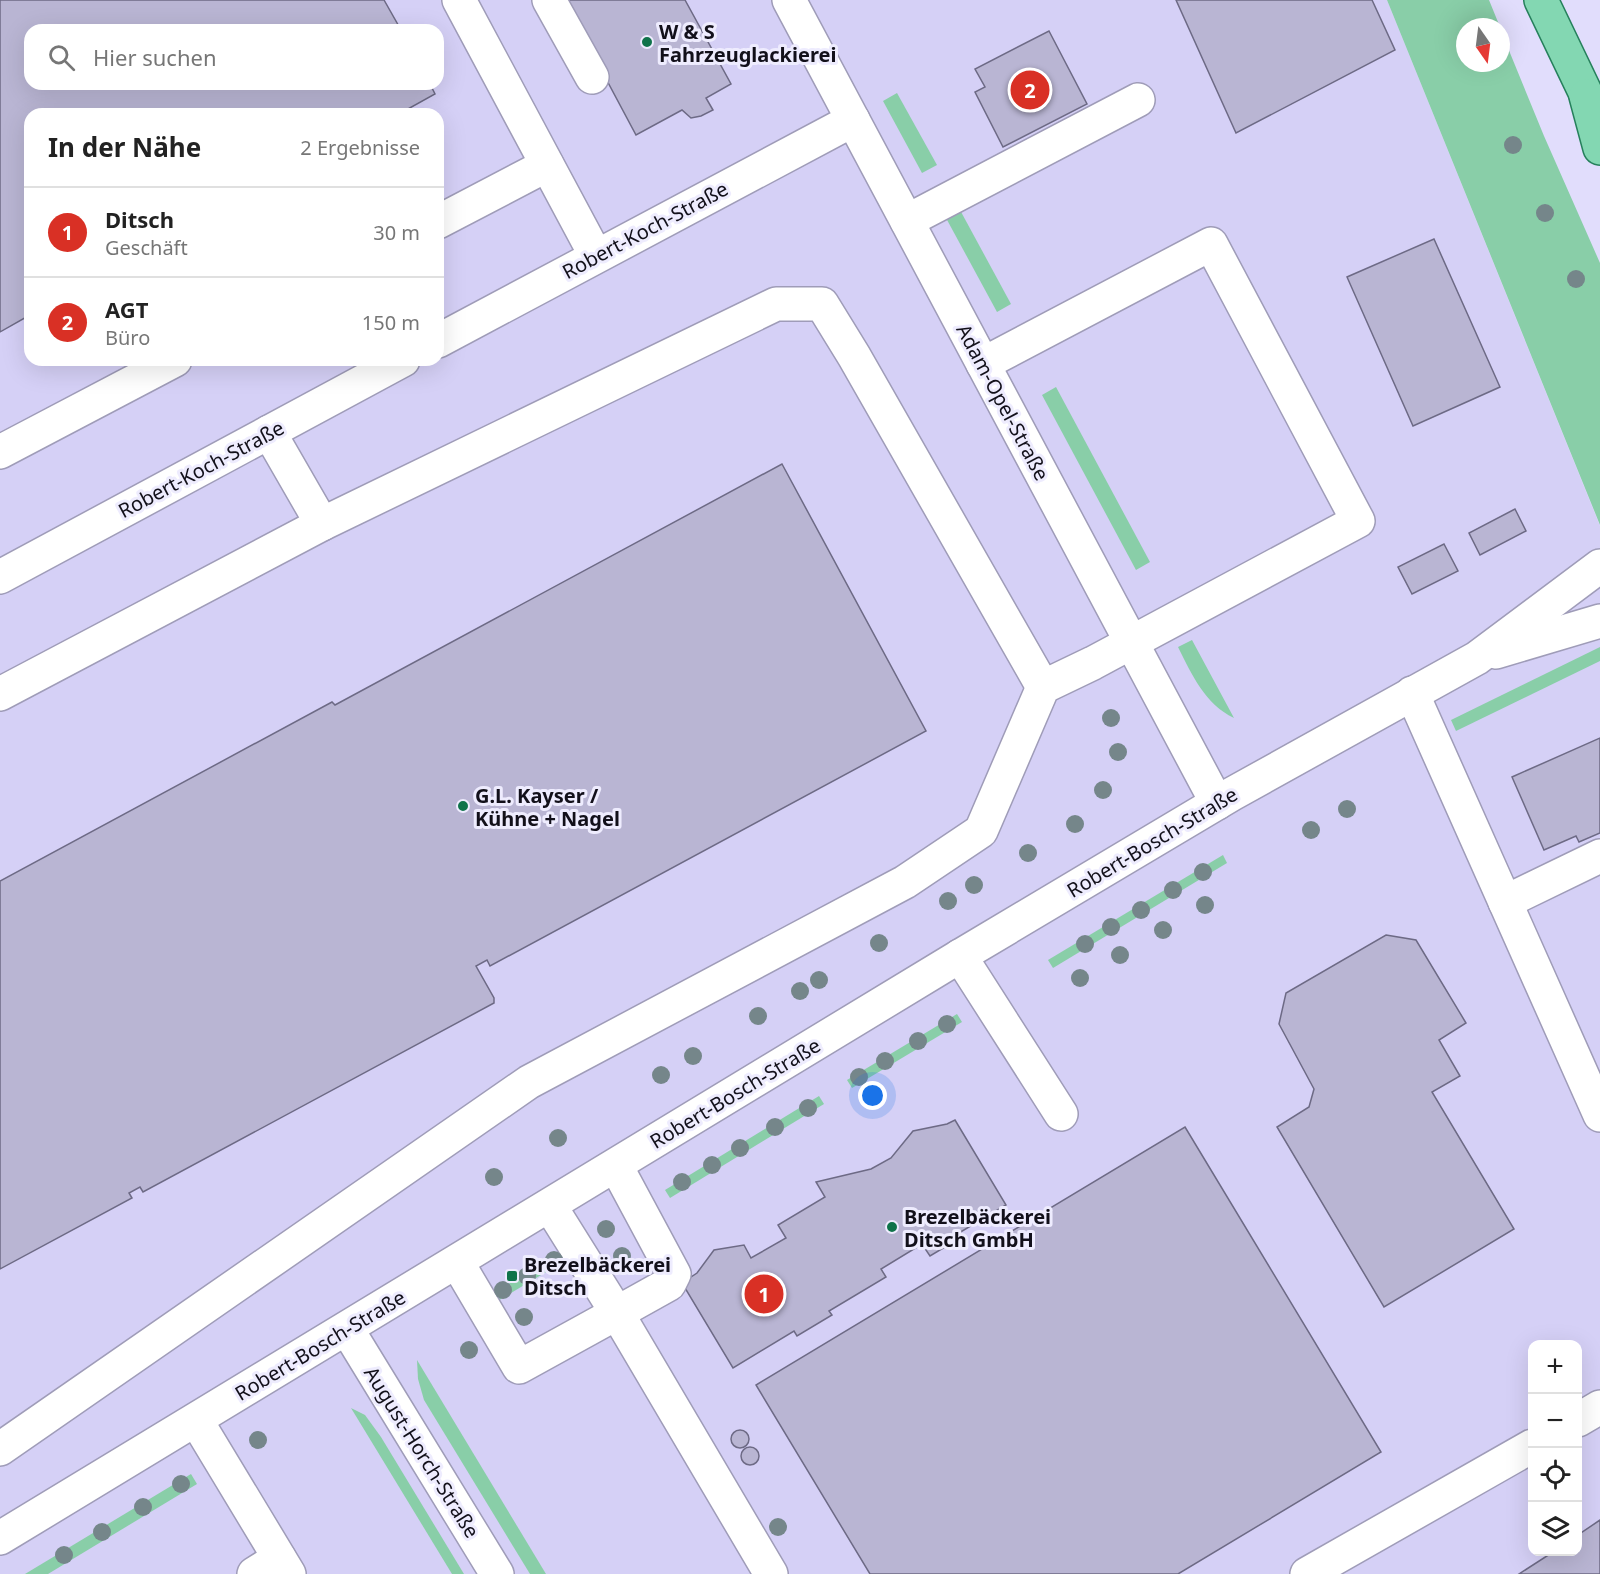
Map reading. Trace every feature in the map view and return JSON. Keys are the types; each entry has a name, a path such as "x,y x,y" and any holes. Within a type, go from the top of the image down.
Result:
{"main road":[{"path":"1541,0 1593,104 1600,148"}],"street":[{"path":"459,0 596,256"},
{"path":"549,0 592,77"},
{"name":"Adam-Opel-Straße","path":"789,0 1217,803"},
{"path":"907,221 1138,100"},
{"name":"Robert-Koch-Straße","path":"444,338 853,120"},
{"path":"444,219 547,165"},
{"path":"0,1449 529,1082 905,882 981,831 1043,687 1358,521 1211,244 983,364"},
{"path":"0,694 322,524 776,304 822,304 1043,687"},
{"path":"0,452 164,366"},
{"name":"Robert-Koch-Straße","path":"0,577 392,366"},
{"path":"269,432 322,524"},
{"name":"Robert-Bosch-Straße","path":"0,1538 960,956 1217,803 1477,658 1600,566"},
{"name":"Robert-Bosch-Straße","path":"1477,658 1600,621"},
{"path":"1412,693 1600,1116"},
{"path":"1505,902 1600,856"},
{"path":"960,956 1061,1114"},
{"path":"457,1262 519,1367 669,1284 674,1274 615,1166"},
{"path":"550,1206 617,1313 771,1574"},
{"name":"August-Horch-Straße","path":"346,1329 497,1574"},
{"path":"1582,1418 1600,1407"},
{"path":"196,1420 274,1569"},
{"path":"1308,1574 1529,1448"}],"shaded area":[{"path":"0,0 1387,0 1600,526 1600,1574 0,1574"}],"green space":[{"path":"1387,0 1489,0 1496,18 1456,18 1456,72 1510,72 1510,53 1600,263 1600,525"},
{"path":"897,93 937,165 922,173 883,101"},
{"path":"960,210 1011,304 997,312 946,218"},
{"path":"1056,387 1150,562 1136,570 1042,395"},
{"path":"1192,640 1234,718 1207,697 1189,668 1178,647"},
{"path":"1600,647 1600,661 1456,731 1451,720"},
{"path":"1223,855 1227,863 1053,968 1048,960"},
{"path":"957,1014 962,1022 852,1088 847,1080"},
{"path":"819,1096 824,1104 670,1198 665,1190"},
{"path":"563,1251 568,1259 496,1302 492,1294"},
{"path":"417,1360 546,1574 530,1574 424,1400 418,1379"},
{"path":"351,1408 365,1415 381,1437 464,1574 452,1574"},
{"path":"191,1474 197,1484 48,1574 25,1574"}],"building":[{"path":"0,0 384,0 398,24 24,24 24,90 433,90 435,94 410,108 24,108 24,318 0,332"},
{"name":"W & S Fahrzeuglackierei","path":"564,0 685,0 731,84 706,98 713,110 691,118 682,110 636,135"},
{"path":"1176,0 1372,0 1395,50 1236,133"},
{"path":"1049,31 1087,104 1003,147 975,92 985,87 975,69"},
{"path":"1434,239 1500,387 1413,426 1347,277"},
{"name":"G.L. Kayser / Kühne + Nagel","path":"782,464 926,731 490,966 487,960 476,966 494,998 494,1003 143,1192 140,1187 129,1193 132,1198 0,1269 0,881 332,702 335,705"},
{"path":"1515,509 1526,531 1480,555 1469,533"},
{"path":"1444,544 1458,571 1412,594 1398,567"},
{"path":"1600,738 1600,833 1579,842 1576,836 1544,850 1512,777"},
{"path":"1386,935 1416,940 1466,1023 1439,1040 1460,1076 1432,1092 1514,1229 1384,1307 1277,1127 1309,1107 1314,1089 1279,1024 1286,993"},
{"path":"955,1120 1006,1205 942,1243 945,1247 930,1256 922,1244 881,1269 886,1277 829,1311 832,1315 797,1336 794,1331 733,1368 682,1283 697,1273 714,1250 744,1245 751,1258 786,1238 778,1225 825,1197 816,1182 871,1169 891,1158 913,1131 947,1124"},
{"path":"1185,1127 1381,1452 1178,1574 870,1574 756,1385"},
{"path":"736,1430 744,1430 749,1435 747,1446 736,1448 731,1443 731,1435"},
{"path":"750,1447 758,1452 759,1456 754,1464 750,1465 742,1460 741,1456 746,1448"},
{"path":"1600,1520 1600,1574 1519,1574 1547,1556 1582,1556 1582,1532"}],"place":[{"name":"W & S Fahrzeuglackierei","path":"647,42"},
{"name":"AGT","path":"1030,90"},
{"name":"G.L. Kayser / Kühne + Nagel","path":"463,806"},
{"name":"Brezelbäckerei Ditsch GmbH","path":"892,1227"},
{"name":"Brezelbäckerei Ditsch","path":"512,1276"},
{"name":"Ditsch","path":"764,1294"}]}
